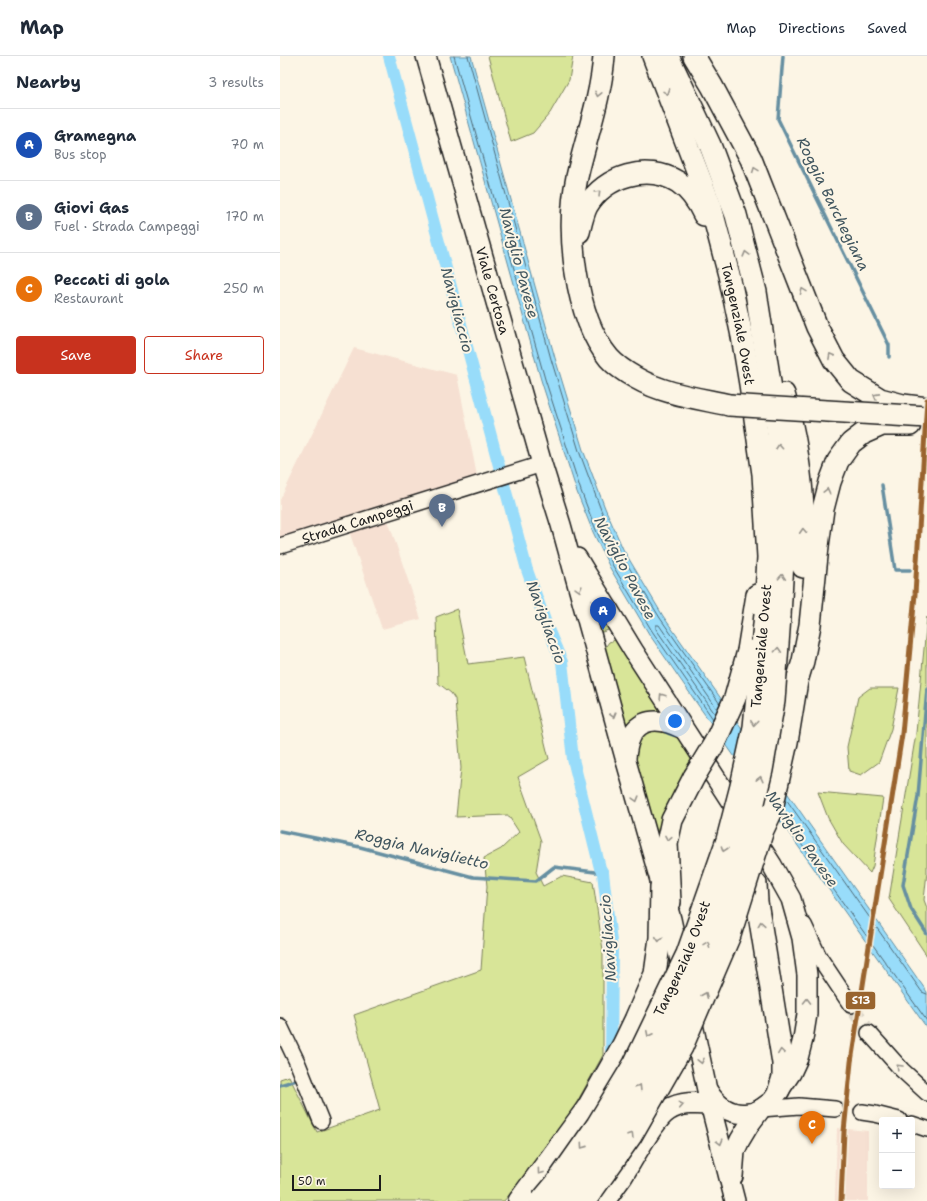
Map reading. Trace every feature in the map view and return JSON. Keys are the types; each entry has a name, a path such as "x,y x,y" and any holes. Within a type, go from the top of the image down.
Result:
{"highway":[{"path":"604,56 598,98 577,178 574,198 573,231 579,291 589,325 609,358 635,378 651,386 729,405 927,417"},
{"name":"Tangenziale Ovest","path":"564,1201 604,1143 651,1067 696,973 744,843 762,770 774,701 772,615 763,474 742,336 729,275 711,207 653,56"},
{"name":"Tangenziale Ovest","path":"541,1201 557,1182 597,1125 634,1064 687,954 727,840 741,786 754,727 772,615 784,516 778,434 756,292 736,215 710,145 668,56"},
{"path":"694,56 712,86 751,159 817,327 834,360 851,381 880,399 903,405 927,408"},
{"path":"576,269 577,246 583,218 587,207 597,193 613,181 626,175 644,173 665,177 677,182 686,189 696,200 703,213 714,239 742,336"},
{"path":"756,292 786,398 800,473 804,546 797,682"},
{"path":"779,1090 783,1078 783,1063 757,902 756,884 787,742 797,682 810,625 823,508 830,482 838,461 851,443 864,433 882,425 927,425"},
{"path":"671,919 667,843 672,820 694,777 714,744 735,698 748,651 758,586 765,519"},
{"path":"585,1201 631,1136 682,1047 730,935 763,830 771,814"},
{"path":"519,1201 588,1107 623,1045 635,1020 655,974 660,938 661,886"},
{"path":"604,1201 622,1176 657,1120 667,1110 678,1105 713,1099"}],"main road":[{"name":"Viale Certosa","path":"426,56 542,464 561,525"},
{"path":"561,525 574,552 594,587 683,729 772,865 791,899 802,938 807,975 806,1014 803,1039 798,1058 791,1073 772,1101 761,1109 740,1140 733,1167 735,1198"},
{"path":"561,525 671,919 735,1198"},
{"path":"626,761 627,745 630,737 638,727 645,723 660,720 674,724 683,729"},
{"path":"713,1099 735,1112 748,1113 761,1109"}],"street":[{"name":"Strada Campeggi","path":"280,546 542,464"},
{"path":"791,899 819,957 851,1005"},
{"path":"280,1026 298,1064 320,1121"},
{"path":"869,1033 902,1070 927,1093"},
{"path":"761,1109 799,1106 836,1109"},
{"path":"862,1112 888,1117"},
{"path":"915,1125 927,1129"}],"shaded area":[{"path":"354,348 457,375 477,476 384,508 421,619 382,629 345,519 280,539 280,500"},
{"path":"837,1128 868,1131 868,1201 835,1201"}],"green space":[{"path":"488,56 573,56 569,80 550,113 533,133 511,142"},
{"path":"587,590 615,628 599,633"},
{"path":"457,609 468,664 524,657 549,759 518,777 541,841 536,872 543,886 562,876 593,882 603,950 603,1055 561,1131 504,1201 280,1201 280,1079 289,1076 317,1132 380,1110 354,1015 481,970 487,886 484,858 501,849 519,832 508,815 456,817 461,768 455,699 451,693 438,683 436,617"},
{"path":"927,617 927,872 924,900 927,908 927,956 889,899 916,733"},
{"path":"620,640 662,710 645,713 632,720 624,729 604,649 609,642"},
{"path":"870,688 899,688 891,729 879,762 861,775 849,771 847,747 858,697"},
{"path":"655,729 681,736 697,760 660,848 634,757 641,740 646,734"},
{"path":"818,792 883,798 873,866 870,873 843,844 828,818"}],"water":[{"name":"Naviglio Pavese","path":"450,56 471,56 555,358 583,450 605,508 623,549 663,616 927,992 927,1028 649,634 610,568 593,532 577,492 541,380"}],"waterway":[{"name":"Navigliaccio","path":"389,56 527,570 548,629 562,662 573,759 600,868 603,873 612,950 611,1061"},
{"name":"Roggia Barchegiana","path":"783,56 778,119 889,345 889,357"},
{"name":"Roggia Barchegiana","path":"882,485 895,570 910,570"},
{"name":"Roggia Barchegiana","path":"927,689 918,796 903,885 911,909 927,934"},
{"name":"Roggia Naviglietto","path":"280,831 360,847 473,877 536,881 554,867 603,873"},
{"path":"280,1085 300,1079"}],"tunnel":[{"path":"851,1005 869,1033"},
{"path":"835,1109 862,1112"}],"transit line":[{"name":"S13","path":"841,1201 844,1131 851,1062 902,734 915,594 927,400"}],"place":[{"name":"Giovi Gas","path":"442,527"},
{"name":"Gramegna","path":"603,630"},
{"name":"Peccati di gola","path":"812,1144"}]}
